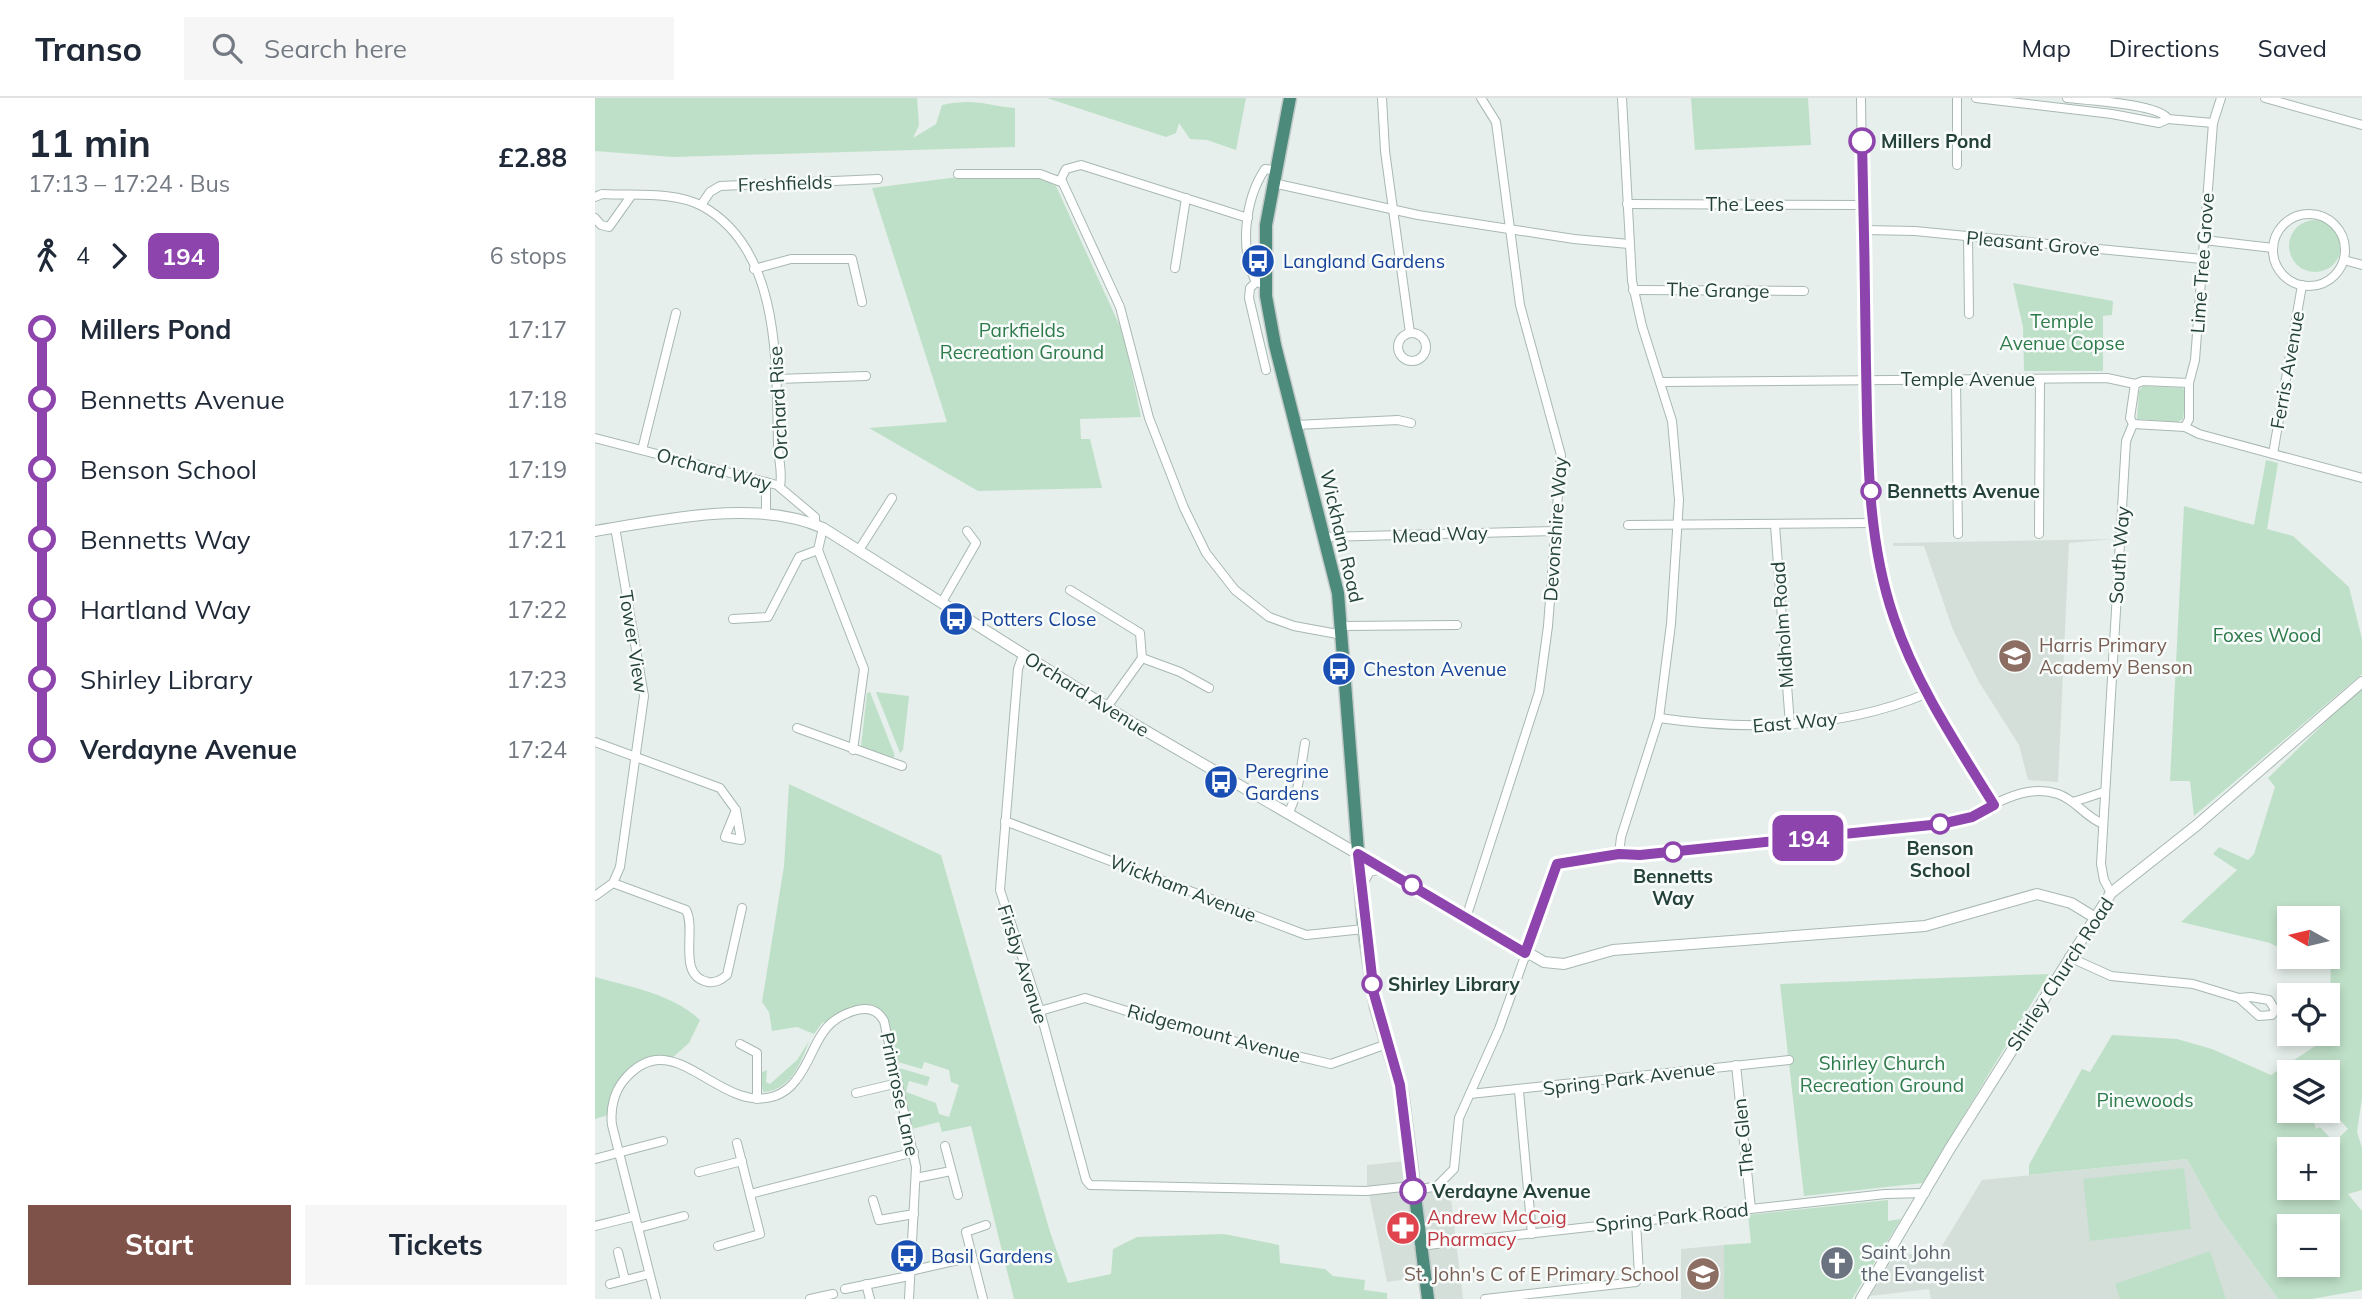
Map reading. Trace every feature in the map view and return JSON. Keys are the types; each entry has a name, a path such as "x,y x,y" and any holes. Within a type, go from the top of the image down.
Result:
{"highway":[{"name":"Wickham Road","path":"1290,98 1265,232 1260,283 1337,585 1364,929 1376,1007 1402,1093 1419,1246 1428,1299"}],"street":[{"path":"1382,98 1385,151 1410,333"},
{"name":"Devonshire Way","path":"1466,918 1539,692 1556,531 1560,451 1520,305 1496,122 1481,98"},
{"path":"1619,854 1621,837 1659,718 1678,526 1677,459 1672,421 1633,290 1622,98"},
{"path":"1861,98 1866,379 1873,523 1881,573 1894,620 1928,693 1994,805"},
{"path":"1957,98 1957,165"},
{"path":"1976,98 2112,114 2159,123 2168,119 2213,123"},
{"path":"2067,98 2162,112 2168,119"},
{"name":"Lime Tree Grove","path":"2185,427 2189,419 2189,383 2195,360 2213,123 2221,98"},
{"path":"2265,98 2362,125"},
{"path":"2112,114 2114,103"},
{"path":"1061,182 1066,169 1078,165 1248,218"},
{"name":"Wickham Road","path":"1266,370 1249,298 1250,288 1260,283 1248,251 1248,218 1259,178 1265,169 1274,177"},
{"path":"958,174 1040,174 1061,182 1120,307 1149,418 1184,508 1206,553 1235,590 1269,617 1294,626 1342,630 1457,625"},
{"path":"1274,177 1394,211 1510,230 1629,244"},
{"name":"Freshfields","path":"701,205 710,192 720,186 878,179"},
{"name":"Orchard Rise","path":"595,197 603,194 684,199 701,205 737,234 754,269 775,339 780,486"},
{"path":"595,218 601,225 609,227 631,196"},
{"path":"1175,268 1185,198"},
{"name":"The Lees","path":"1627,204 1863,205"},
{"path":"2299,215 2315,215 2329,220 2340,231 2345,245 2340,270 2323,284 2302,285 2289,280 2279,270 2273,248 2277,234 2286,223 2299,215"},
{"name":"Pleasant Grove","path":"1864,230 2202,259"},
{"path":"1968,237 1969,314"},
{"path":"2204,240 2273,248"},
{"path":"754,269 798,258 852,259 862,302"},
{"path":"2344,260 2362,265"},
{"name":"Ferris Avenue","path":"2273,454 2302,285"},
{"name":"The Grange","path":"1633,290 1804,291"},
{"path":"642,450 676,313"},
{"path":"777,379 866,376"},
{"name":"Temple Avenue","path":"1661,382 2114,378 2135,384 2143,381 2189,383"},
{"path":"1956,379 1958,534"},
{"path":"2039,534 2040,379"},
{"name":"South Way","path":"2111,893 2101,870 2104,792 2126,441 2133,424 2130,418 2135,384"},
{"path":"1296,425 1398,420 1411,423"},
{"path":"2133,424 2185,427 2199,434 2362,478"},
{"name":"Orchard Way","path":"595,438 780,486 815,517 819,526"},
{"path":"766,482 766,513"},
{"path":"859,551 891,498"},
{"name":"Orchard Avenue","path":"595,531 766,513 790,516 819,526 1107,707 1333,842 1383,868 1544,962 1564,964 1613,950 1925,926 2036,894 2071,903 2094,917"},
{"path":"1627,526 1873,523"},
{"name":"Midholm Road","path":"1775,525 1790,725"},
{"path":"819,526 818,550 864,669 853,750"},
{"name":"Tower View","path":"613,883 621,867 638,757 644,696 615,527"},
{"path":"942,602 976,543 967,531"},
{"name":"Mead Way","path":"1325,537 1556,531"},
{"path":"733,619 768,617 799,556 818,550"},
{"path":"1070,590 1140,633 1142,658 1107,707"},
{"name":"Firsby Avenue","path":"1023,655 1018,665 1000,890 1040,1011 1086,1180 1090,1185 1366,1191 1413,1189"},
{"path":"1142,658 1180,671 1209,688"},
{"name":"Shirley Church Road","path":"1861,1299 2069,957 2111,893 2197,825 2362,682"},
{"name":"East Way","path":"1659,718 1732,726 1790,725 1858,715 1928,693"},
{"path":"797,728 853,750 902,765"},
{"path":"595,742 720,788 736,810"},
{"path":"1288,814 1297,796 1297,778 1305,743"},
{"path":"1413,1189 1437,1186 1451,1175 1458,1157 1457,1124 1499,1029 1555,866 1619,854 1640,855 1941,824 1972,817 2019,793 2038,790 2073,802 2092,819 2103,824"},
{"path":"2073,802 2104,792"},
{"name":"Wickham Avenue","path":"1005,821 1306,935 1364,929"},
{"path":"1333,842 1347,837 1356,825"},
{"path":"1360,888 1369,871 1383,868"},
{"path":"595,896 613,883 686,909 692,922 690,967 704,981 719,981 727,975 741,912 730,915"},
{"path":"2069,957 2111,976 2193,984 2239,998"},
{"name":"Ridgemount Avenue","path":"1040,1011 1086,998 1194,1032 1331,1064 1387,1044"},
{"name":"Primrose Lane","path":"757,1098 775,1096 792,1086 826,1027 845,1015 861,1009 876,1011 884,1021 913,1152 916,1178 909,1299"},
{"path":"656,1299 611,1119 614,1100 626,1077 646,1063 664,1059 675,1060 728,1092 757,1098 757,1053 740,1044"},
{"name":"Spring Park Avenue","path":"1470,1094 1519,1091 1789,1060"},
{"name":"The Glen","path":"1736,1065 1751,1209"},
{"path":"856,1093 898,1083"},
{"path":"1519,1091 1532,1234"},
{"path":"595,1159 663,1141"},
{"path":"718,1246 759,1235 737,1143"},
{"path":"945,1146 958,1195"},
{"path":"750,1194 913,1152"},
{"path":"699,1172 742,1161"},
{"path":"916,1178 951,1171"},
{"name":"Spring Park Road","path":"1419,1246 1885,1194 1925,1193"},
{"path":"873,1200 879,1220 914,1214"},
{"path":"595,1226 635,1216"},
{"path":"638,1228 684,1216"},
{"path":"1485,1299 1636,1282 1639,1278 1636,1221"},
{"path":"983,1299 967,1231 986,1224"},
{"path":"618,1252 625,1280"},
{"path":"845,1289 972,1257"},
{"path":"610,1284 649,1274"},
{"path":"866,1284 870,1299"},
{"path":"810,1299 833,1294"}],"shaded area":[{"name":"Harris Primary Academy Benson","path":"2114,539 2069,543 2058,782 2028,780 2019,745 1979,682 1953,630 1924,546 1893,546 1893,543"},
{"path":"2187,1159 2219,1217 2278,1299 1931,1299 1929,1289 1870,1296 1894,1256 1939,1251 1982,1180"},
{"path":"1414,1160 1418,1194 1450,1190 1463,1299 1432,1299 1429,1276 1387,1282 1367,1184 1367,1165"},
{"name":"St. John's C of E Primary School","path":"1724,1245 1724,1299 1681,1299 1681,1249"}],"green space":[{"path":"595,98 917,98 919,125 913,138 936,124 942,105 979,103 1015,108 1015,147 673,157 595,151"},
{"path":"1047,98 1246,98 1236,150 1207,140 1190,139 1179,123 1176,133 1166,137"},
{"path":"1691,98 1808,98 1811,145 1695,150"},
{"name":"Parkfields Recreation Ground","path":"958,177 1039,177 1056,186 1123,333 1141,417 1080,419 1081,439 1090,439 1102,488 978,491 869,428 947,422 872,188"},
{"path":"2315,220 2325,222 2333,228 2339,236 2339,256 2333,264 2325,270 2315,272 2305,270 2297,264 2291,256 2289,246 2291,236 2297,228 2305,222"},
{"name":"Temple Avenue Copse","path":"2013,283 2113,301 2112,315 2103,316 2103,371 2024,371 2023,327"},
{"path":"2143,386 2183,388 2186,394 2183,419 2177,422 2137,419 2139,391"},
{"name":"Foxes Wood","path":"2266,460 2278,463 2267,529 2293,536 2349,587 2362,639 2362,674 2194,816 2190,781 2170,781 2184,506 2254,525"},
{"name":"Pinewoods","path":"2362,686 2362,1098 2357,1132 2362,1148 2362,1190 2348,1194 2362,1211 2362,1290 2312,1299 2278,1299 2219,1217 2187,1159 2029,1175 2029,1165 2082,1069 2090,1072 2112,1035 2177,1039 2212,1049 2271,1075 2277,1071 2277,1123 2314,1123 2316,1129 2320,1127 2329,1137 2277,1137 2277,1200 2340,1200 2339,1137 2348,1129 2340,1120 2340,1060 2294,1060 2315,1046 2340,1046 2340,983 2330,983 2331,970 2340,970 2340,906 2277,906 2277,947 2181,922 2237,870 2213,854 2219,847 2248,860 2254,854 2275,787 2268,778"},
{"path":"870,692 895,756 891,758 861,747 867,693"},
{"path":"876,692 909,696 903,750 900,753"},
{"path":"789,784 941,855 1050,1232 1068,1283 1111,1274 1113,1249 1137,1237 1224,1234 1279,1245 1280,1263 1325,1269 1333,1276 1365,1280 1364,1290 1387,1293 1387,1299 1014,1299 971,1126 942,1132 939,1122 912,1129 899,1068 930,1077 927,1086 909,1081 906,1092 936,1103 939,1114 949,1117 959,1085 951,1082 949,1070 924,1062 922,1069 898,1062 889,1023 874,1007 822,1023 814,1034 797,1027 772,1031 769,1012 762,1002 784,866"},
{"name":"Shirley Church Recreation Ground","path":"2049,974 1923,1183 1804,1196 1780,984"},
{"path":"595,977 664,998 700,1020 689,1043 673,1057 648,1059 629,1072 615,1092 608,1115 595,1119"},
{"path":"809,1041 798,1067 787,1081 780,1087 763,1092 760,1073 767,1070 766,1082 770,1084 797,1060"},
{"path":"2184,1168 2191,1229 2090,1241 2083,1179"},
{"path":"1888,1200 1888,1221 1901,1219 1852,1299 1724,1299 1724,1245 1751,1243 1748,1215"},
{"path":"2210,1251 2226,1299 2120,1299 2115,1284"}],"bus line":[{"name":"194","path":"1413,1191 1400,1085 1376,1007 1362,913 1358,854 1525,953 1557,864 1597,860 1619,854 1640,855 1941,824 1972,817 1994,805 1928,693 1906,648 1894,620 1874,541 1868,416 1862,141"}],"place":[{"name":"Millers Pond","path":"1862,141"},
{"name":"Langland Gardens","path":"1258,261"},
{"name":"Bennetts Avenue","path":"1871,491"},
{"name":"Potters Close","path":"956,619"},
{"name":"Harris Primary Academy Benson","path":"2015,656"},
{"name":"Cheston Avenue","path":"1339,669"},
{"name":"Peregrine Gardens","path":"1221,782"},
{"name":"Benson School","path":"1940,824"},
{"name":"Bennetts Way","path":"1673,852"},
{"name":"Shirley Library","path":"1372,984"},
{"name":"Verdayne Avenue","path":"1413,1191"},
{"name":"Andrew McCoig Pharmacy","path":"1403,1228"},
{"name":"Basil Gardens","path":"907,1256"},
{"name":"Saint John the Evangelist","path":"1837,1263"},
{"name":"St. John's C of E Primary School","path":"1703,1274"}]}
